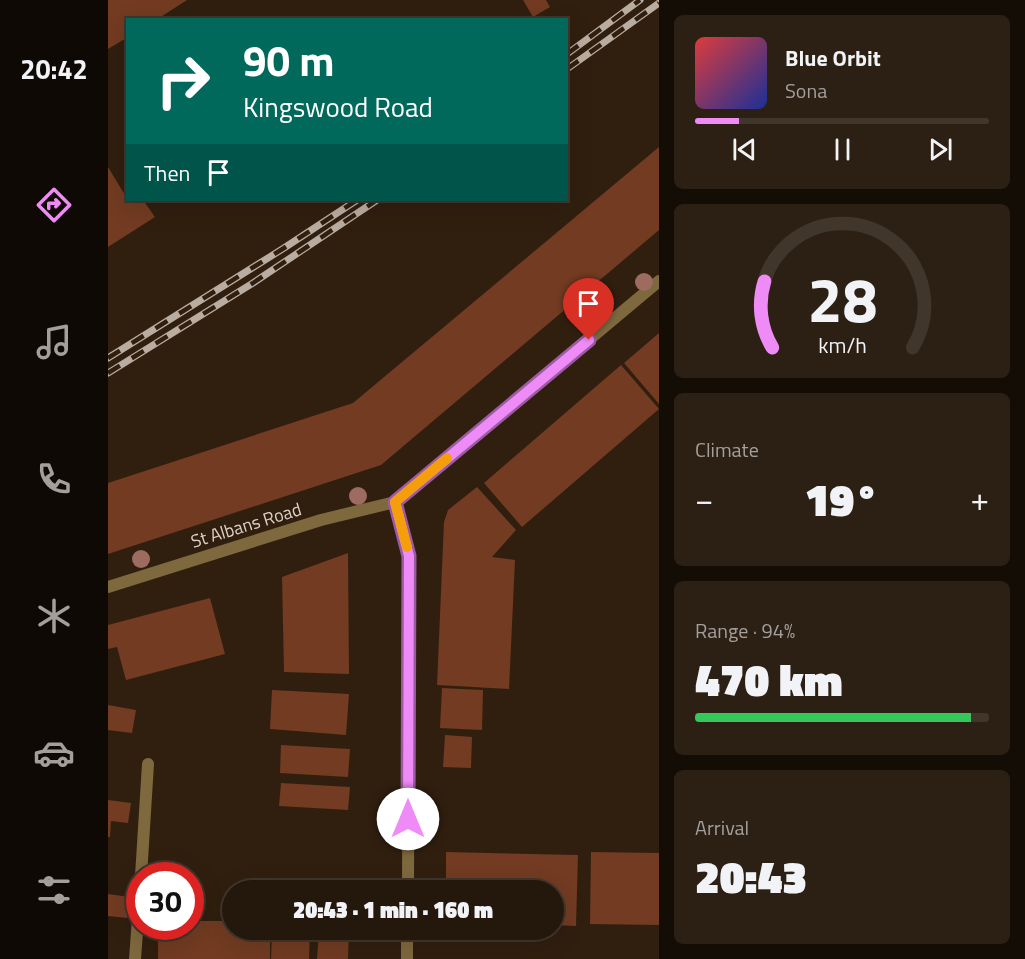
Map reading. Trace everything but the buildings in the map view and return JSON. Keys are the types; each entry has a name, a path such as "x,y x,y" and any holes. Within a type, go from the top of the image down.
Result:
{"street":[{"path":"408,880 409,556 395,502 659,281"},
{"name":"St Albans Road","path":"108,586 321,520 395,502"},
{"path":"142,862 148,764"},
{"path":"135,959 136,940"},
{"path":"407,940 407,959"}],"railway":[{"path":"568,53 640,0"},
{"path":"568,68 659,3"},
{"path":"108,358 355,201"},
{"path":"108,373 253,283 376,201"}],"slow traffic":[{"path":"407,547 395,502 447,458"}],"route":[{"path":"408,819 409,556 395,502 589,340"}]}
